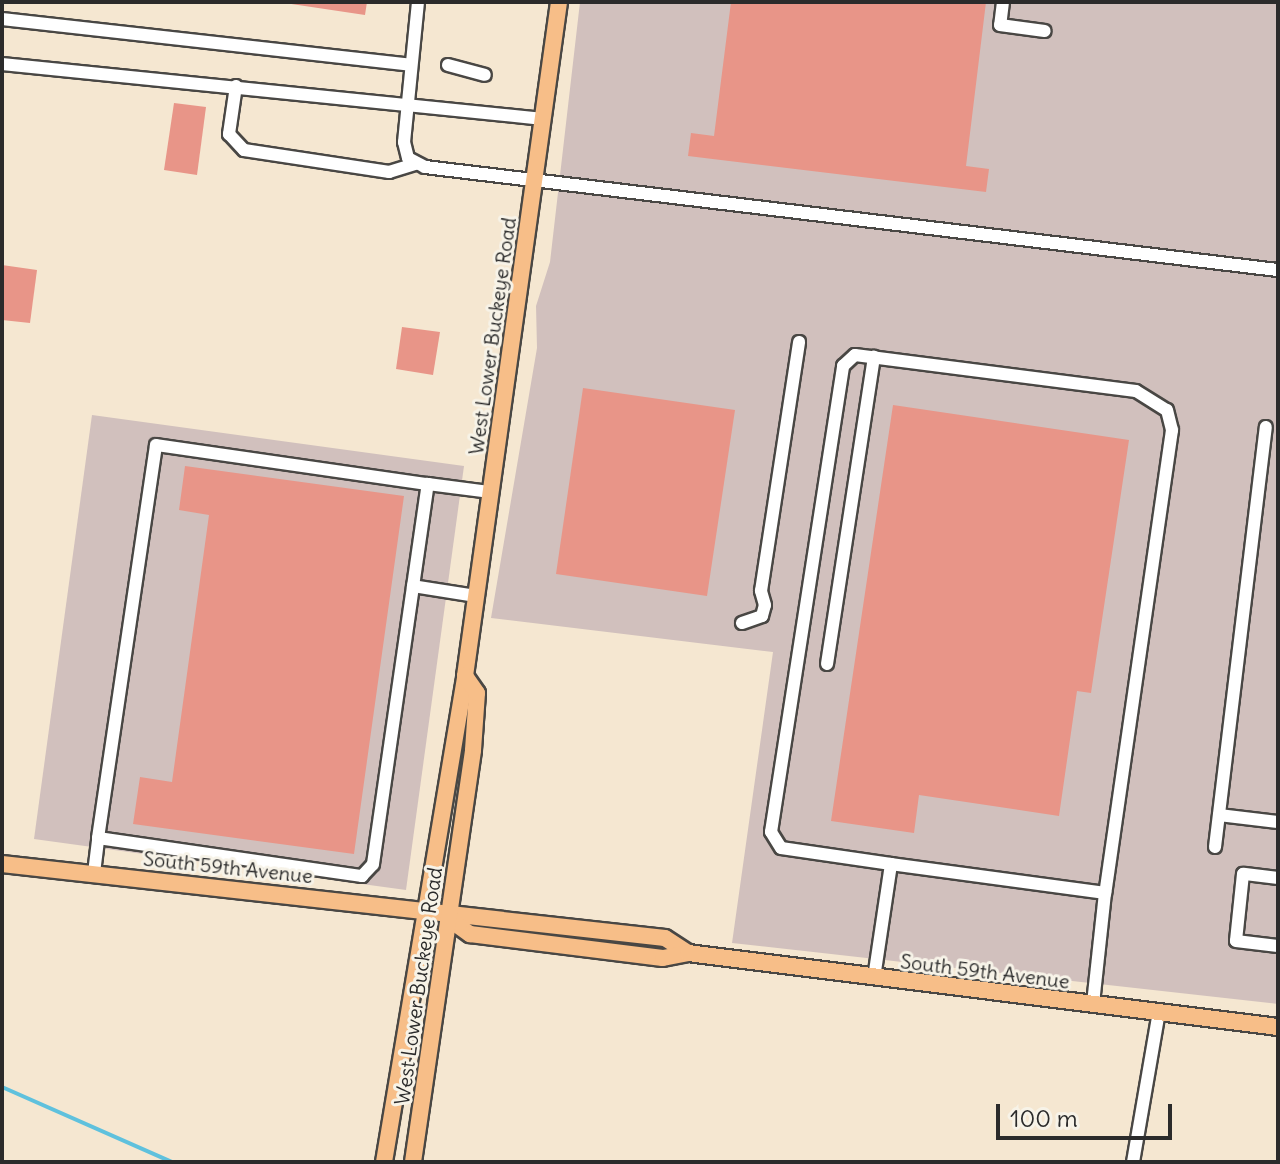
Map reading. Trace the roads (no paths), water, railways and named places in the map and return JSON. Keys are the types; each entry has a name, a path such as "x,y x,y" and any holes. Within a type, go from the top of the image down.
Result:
{"main road":[{"name":"West Lower Buckeye Road","path":"384,1162 465,676 559,2"},
{"name":"West Lower Buckeye Road","path":"413,1162 476,721 477,693 465,676"},
{"name":"South 59th Avenue","path":"2,864 427,914 449,919 470,934 663,958 688,953 1278,1027"}],"lane":[{"path":"416,164 405,151 406,102 418,2"},
{"path":"1003,2 1000,25 1045,31"},
{"path":"2,19 410,65"},
{"path":"2,64 406,102 543,119"},
{"path":"448,65 485,75"},
{"path":"236,86 229,134 244,150 389,172 416,164 1278,270"},
{"path":"742,623 762,616 765,605 761,591 799,342"},
{"path":"1093,1004 1105,893 1172,430 1167,410 1136,391 855,355 843,366 771,832 781,848 1105,893"},
{"path":"827,664 874,357"},
{"path":"1215,847 1266,427"},
{"path":"94,873 156,445 490,492"},
{"path":"1263,454 1278,456"},
{"path":"98,838 362,876 373,864 428,484"},
{"path":"413,586 476,596"},
{"path":"1219,815 1278,822"},
{"path":"874,978 891,864"},
{"path":"1278,878 1243,874 1236,941 1278,946"},
{"path":"1133,1162 1159,1012"}],"waterway":[{"path":"2,1087 172,1162"}]}
